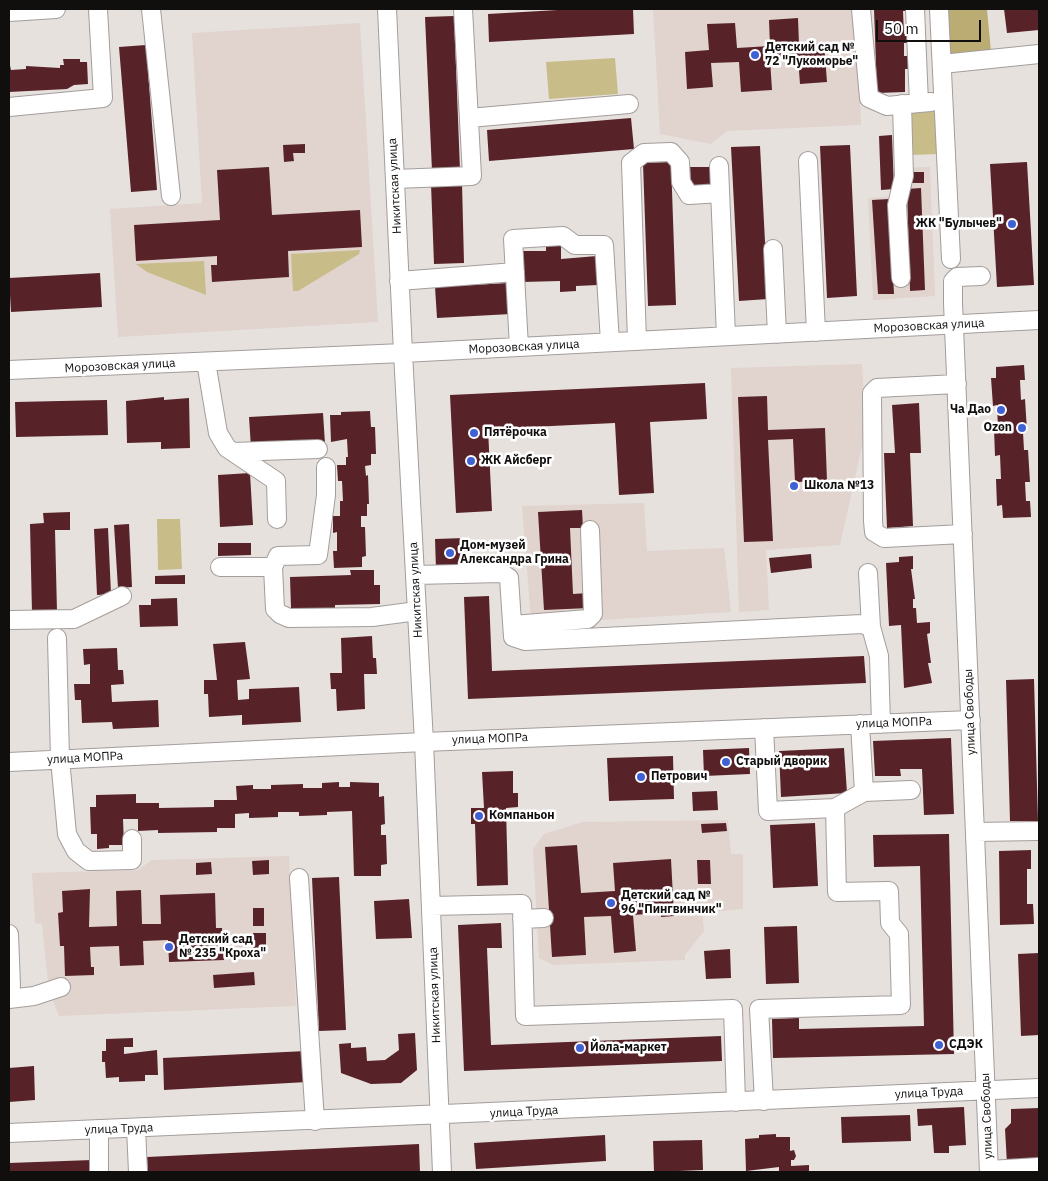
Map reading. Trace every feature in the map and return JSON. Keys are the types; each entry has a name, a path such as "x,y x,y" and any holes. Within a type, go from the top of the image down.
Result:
{"street":[{"path":"11,11 56,9"},
{"path":"9,107 103,98 98,9"},
{"path":"151,9 171,196"},
{"name":"Никитская улица","path":"387,9 399,281 424,742 442,1172"},
{"path":"395,179 472,176 463,9"},
{"path":"861,9 869,98 886,106 944,101"},
{"path":"901,278 897,205 904,176 911,104 915,9"},
{"path":"939,9 951,259"},
{"path":"942,64 1039,54"},
{"path":"469,118 629,104"},
{"path":"638,341 631,163 644,153 671,152 680,162 681,182 689,195 720,193"},
{"path":"808,161 816,332"},
{"path":"719,166 726,336"},
{"path":"519,347 514,239 563,236 575,245 604,245 610,342"},
{"path":"773,249 777,334"},
{"path":"399,281 515,272"},
{"name":"улица Свободы","path":"981,276 957,277 953,281 989,1171"},
{"name":"Морозовская улица","path":"9,370 403,353 1039,320"},
{"path":"206,362 218,432 227,448 276,482 277,519"},
{"path":"956,384 877,388 872,393 873,521 874,532 884,538 963,534"},
{"path":"233,452 318,449"},
{"path":"326,467 326,495 318,555 278,556 273,567 275,609 280,614 290,618 372,617 417,610"},
{"path":"513,626 588,619 593,614 590,530"},
{"path":"220,567 273,567"},
{"path":"415,575 502,573 509,578 513,637 524,641 862,624 871,627"},
{"path":"868,573 871,627 879,656 881,724"},
{"path":"9,620 74,619 122,596"},
{"path":"57,638 60,760 67,834 76,851 89,861 132,860 132,839"},
{"name":"улица МОПРа","path":"9,762 424,742 971,720"},
{"path":"860,724 864,792"},
{"path":"764,728 768,811 835,808 864,792 911,790"},
{"path":"764,1101 759,1009 901,1005 899,934 890,923 889,891 837,892 835,808"},
{"path":"975,832 1039,831"},
{"path":"299,878 315,1121"},
{"path":"431,906 522,904 525,1016 733,1009 736,1102"},
{"path":"522,919 544,918"},
{"path":"9,934 10,993 34,996 61,987"},
{"name":"улица Труда","path":"9,1133 440,1116 1039,1088"},
{"path":"136,1128 138,1172"},
{"path":"99,1130 99,1172"},
{"path":"989,1171 1039,1167"}],"shaded area":[{"path":"653,9 856,9 861,125 727,131 711,144 660,134"},
{"path":"947,9 987,9 991,52 950,55"},
{"path":"360,23 378,322 118,337 110,209 202,203 192,33"},
{"path":"615,58 618,94 549,99 546,62"},
{"path":"936,109 938,154 910,155 908,110"},
{"path":"930,167 935,296 873,300 868,198 896,196 896,168"},
{"path":"360,250 359,254 298,291 293,291 291,254"},
{"path":"204,261 206,295 147,272 136,264"},
{"name":"Школа №13","path":"862,364 866,428 840,545 766,550 769,610 739,612 731,368"},
{"path":"644,503 647,551 724,548 731,612 601,620 594,628 532,633 522,506"},
{"path":"157,519 180,519 182,569 158,570"},
{"path":"728,820 731,854 743,854 743,909 702,913 704,931 685,955 685,960 553,965 539,958 533,849 544,834 583,822"},
{"name":"Детский сад № 235 \"Кроха\"","path":"289,856 296,1006 59,1016 49,991 42,924 35,923 32,873 138,870 152,860"}],"building":[{"path":"575,9 633,9 634,34 489,42 488,14"},
{"path":"874,9 912,9 912,11 903,11 904,34 912,34 912,43 904,43 904,56 912,56 913,69 905,69 905,92 877,93"},
{"path":"1004,9 1039,9 1039,30 1007,33"},
{"path":"454,16 460,170 432,171 425,17"},
{"name":"Детский сад № 72 \"Лукоморье\"","path":"798,18 799,44 824,43 827,82 800,84 798,58 770,60 772,90 741,92 739,62 711,63 713,87 687,89 685,52 709,50 707,24 735,23 737,48 770,46 769,20"},
{"path":"146,45 157,190 131,192 119,47"},
{"path":"63,59 80,59 80,62 87,62 88,84 74,85 67,89 9,92 9,61 11,70 26,69 26,66 60,68 60,65 64,65"},
{"path":"631,118 634,149 489,161 487,130"},
{"path":"892,135 894,189 881,190 879,136"},
{"path":"305,144 305,153 293,153 294,161 284,162 283,145"},
{"path":"850,145 857,296 827,298 820,146"},
{"path":"760,146 768,299 739,301 731,147"},
{"path":"671,162 676,305 648,306 643,163"},
{"name":"ЖК \"Булычев\"","path":"1027,162 1034,285 997,287 990,164"},
{"path":"269,167 272,215 360,210 362,247 288,251 289,277 212,282 211,265 217,265 217,256 136,261 134,225 220,220 217,170"},
{"path":"690,167 710,167 711,187 691,187"},
{"path":"910,172 924,172 924,183 910,183"},
{"path":"462,183 464,263 434,264 431,184"},
{"path":"921,188 925,290 910,291 907,189"},
{"path":"889,199 894,294 878,294 872,200"},
{"path":"546,245 561,245 561,259 597,256 598,285 576,286 576,291 560,292 560,281 522,282 521,251 546,251"},
{"path":"100,273 102,307 11,312 9,278"},
{"path":"509,283 511,314 437,318 435,287"},
{"path":"1024,365 1025,380 1020,380 1021,400 1025,399 1027,431 1023,432 1024,450 1028,450 1030,482 1025,482 1026,501 1030,501 1031,517 1003,518 1002,505 997,506 996,479 1001,479 1000,455 995,456 994,429 998,429 997,405 993,406 991,378 996,378 996,367"},
{"name":"ЖК Айсберг","path":"705,383 707,419 650,422 654,493 619,495 615,423 488,429 492,511 456,513 450,395"},
{"path":"767,396 768,430 825,428 827,481 795,482 793,439 768,440 773,541 744,542 738,397"},
{"path":"164,397 164,400 189,398 190,448 161,449 161,442 127,443 126,401"},
{"path":"107,400 108,435 16,437 15,402"},
{"path":"919,403 921,453 910,453 913,526 887,528 884,453 895,453 892,405"},
{"path":"370,411 371,427 375,427 376,454 371,454 371,465 365,466 366,476 368,475 369,504 367,504 367,516 361,516 361,527 365,527 366,556 362,557 362,567 334,568 333,551 337,551 337,532 333,533 333,516 340,516 340,501 343,501 342,481 338,481 337,465 346,465 346,457 348,457 347,439 331,442 330,415 341,415 341,412"},
{"path":"323,413 325,444 251,448 249,417"},
{"path":"250,473 253,525 220,527 218,475"},
{"path":"582,510 583,528 570,528 573,594 588,593 589,608 544,610 538,512"},
{"path":"70,512 70,530 55,530 57,612 32,613 30,524 44,523 43,513"},
{"path":"129,524 132,587 118,588 114,525"},
{"path":"108,528 111,594 97,595 94,529"},
{"name":"Дом-музей Александра Грина","path":"465,538 466,568 436,569 435,539"},
{"path":"218,543 251,543 251,555 218,556"},
{"path":"811,554 812,568 771,573 769,558"},
{"path":"913,556 913,569 911,569 915,599 913,599 913,608 916,608 917,623 930,622 930,633 927,634 931,663 928,663 932,683 904,688 901,625 889,626 886,563 899,562 899,557"},
{"path":"350,570 374,570 374,585 380,585 380,604 335,605 335,610 304,611 304,608 291,608 290,577 351,575"},
{"path":"185,575 185,584 155,584 155,576"},
{"path":"489,596 492,671 864,656 866,683 468,699 464,597"},
{"path":"177,598 178,626 140,627 139,605 151,605 151,599"},
{"path":"372,636 373,658 376,658 377,674 364,674 365,709 337,711 336,689 331,689 330,673 342,673 341,638"},
{"path":"245,642 250,679 237,680 238,700 249,699 249,689 299,687 301,722 242,725 242,715 209,717 208,694 204,694 204,680 217,680 213,644"},
{"path":"117,648 118,670 123,670 124,684 111,685 112,702 158,700 159,727 113,729 112,722 82,723 81,700 75,700 74,684 90,684 90,664 84,665 83,649"},
{"path":"1034,679 1038,821 1010,821 1006,680"},
{"path":"951,738 954,814 924,815 922,769 900,769 901,776 875,776 873,741"},
{"path":"749,748 750,774 704,776 703,750"},
{"path":"844,748 847,793 781,797 779,751"},
{"path":"673,756 674,799 609,801 607,758"},
{"path":"513,771 513,793 518,793 518,807 506,808 508,885 477,886 475,824 471,824 471,808 484,808 482,772"},
{"path":"339,782 339,787 350,787 350,782 379,783 379,797 384,796 385,824 381,825 381,835 386,835 387,864 381,865 381,876 354,876 352,811 327,812 327,815 299,816 299,812 278,812 278,817 249,818 249,813 235,814 235,828 217,828 217,832 158,833 158,830 138,831 138,819 123,819 124,845 109,845 109,848 97,849 97,834 91,834 90,807 96,807 96,795 136,794 136,803 159,803 159,808 214,807 214,800 237,800 236,786 253,785 253,789 271,789 271,785 303,784 303,788 322,788 322,783"},
{"path":"717,791 718,810 693,811 692,792"},
{"path":"726,823 727,831 702,833 701,824"},
{"path":"815,823 818,886 773,888 770,825"},
{"path":"949,834 954,1054 773,1058 772,1019 799,1018 799,1029 924,1026 920,866 874,867 873,835"},
{"name":"Детский сад № 96 \"Пингвинчик\"","path":"577,845 581,893 615,891 613,863 671,859 674,916 661,917 661,913 633,915 636,951 614,953 611,916 584,917 586,955 552,957 545,847"},
{"path":"1031,850 1031,869 1027,869 1027,904 1033,904 1034,924 1000,925 999,851"},
{"path":"269,860 269,874 253,875 252,861"},
{"path":"697,860 710,860 711,884 698,884"},
{"path":"211,862 212,874 196,875 196,863"},
{"path":"339,877 346,1030 319,1031 312,878"},
{"path":"90,889 89,927 117,926 116,891 141,890 142,924 161,924 160,895 215,893 216,928 222,928 224,960 169,962 168,940 143,941 144,965 120,966 119,946 90,947 91,967 94,967 94,975 65,976 64,946 60,946 58,913 63,912 62,891"},
{"path":"409,899 412,938 376,939 374,901"},
{"path":"253,908 264,908 264,926 253,926"},
{"path":"501,923 502,948 487,948 491,1045 721,1036 722,1061 464,1071 458,925"},
{"path":"797,926 799,983 766,984 764,927"},
{"path":"253,933 266,933 266,950 253,951"},
{"path":"730,949 731,978 706,979 704,951"},
{"path":"1039,953 1039,1035 1021,1036 1018,954"},
{"path":"254,972 255,985 214,988 213,975"},
{"path":"415,1033 417,1070 401,1083 371,1084 341,1073 339,1044 351,1043 351,1048 366,1047 367,1061 385,1060 399,1050 398,1034"},
{"path":"133,1038 133,1047 124,1047 124,1054 157,1050 158,1075 145,1075 145,1081 119,1082 119,1077 106,1078 105,1062 102,1062 102,1051 106,1051 106,1039"},
{"path":"306,1051 307,1082 164,1090 163,1058"},
{"path":"34,1066 35,1100 9,1102 9,1068"},
{"path":"964,1107 966,1145 949,1146 949,1153 934,1153 932,1125 918,1126 917,1109"},
{"path":"1039,1108 1039,1162 1007,1164 1005,1129 1011,1123 1011,1109"},
{"path":"910,1115 911,1141 842,1143 841,1117"},
{"path":"776,1134 776,1137 790,1137 790,1151 794,1150 796,1156 794,1160 791,1160 791,1166 809,1165 809,1172 779,1172 779,1167 746,1171 745,1139 759,1138 759,1135"},
{"path":"605,1135 606,1161 476,1169 474,1143"},
{"path":"702,1140 703,1170 654,1172 653,1141"},
{"path":"419,1144 420,1172 148,1172 147,1157"},
{"path":"92,1160 93,1172 9,1172 9,1163"}],"place":[{"name":"Детский сад № 72 \"Лукоморье\"","path":"755,55"},
{"name":"ЖК \"Булычев\"","path":"1012,224"},
{"name":"Ча Дао","path":"1001,410"},
{"name":"Ozon","path":"1022,428"},
{"name":"Пятёрочка","path":"474,433"},
{"name":"ЖК Айсберг","path":"471,461"},
{"name":"Школа №13","path":"794,486"},
{"name":"Дом-музей Александра Грина","path":"450,553"},
{"name":"Старый дворик","path":"726,762"},
{"name":"Петрович","path":"641,777"},
{"name":"Компаньон","path":"479,816"},
{"name":"Детский сад № 96 \"Пингвинчик\"","path":"611,903"},
{"name":"Детский сад № 235 \"Кроха\"","path":"169,947"},
{"name":"СДЭК","path":"939,1045"},
{"name":"Йола-маркет","path":"580,1048"}]}
